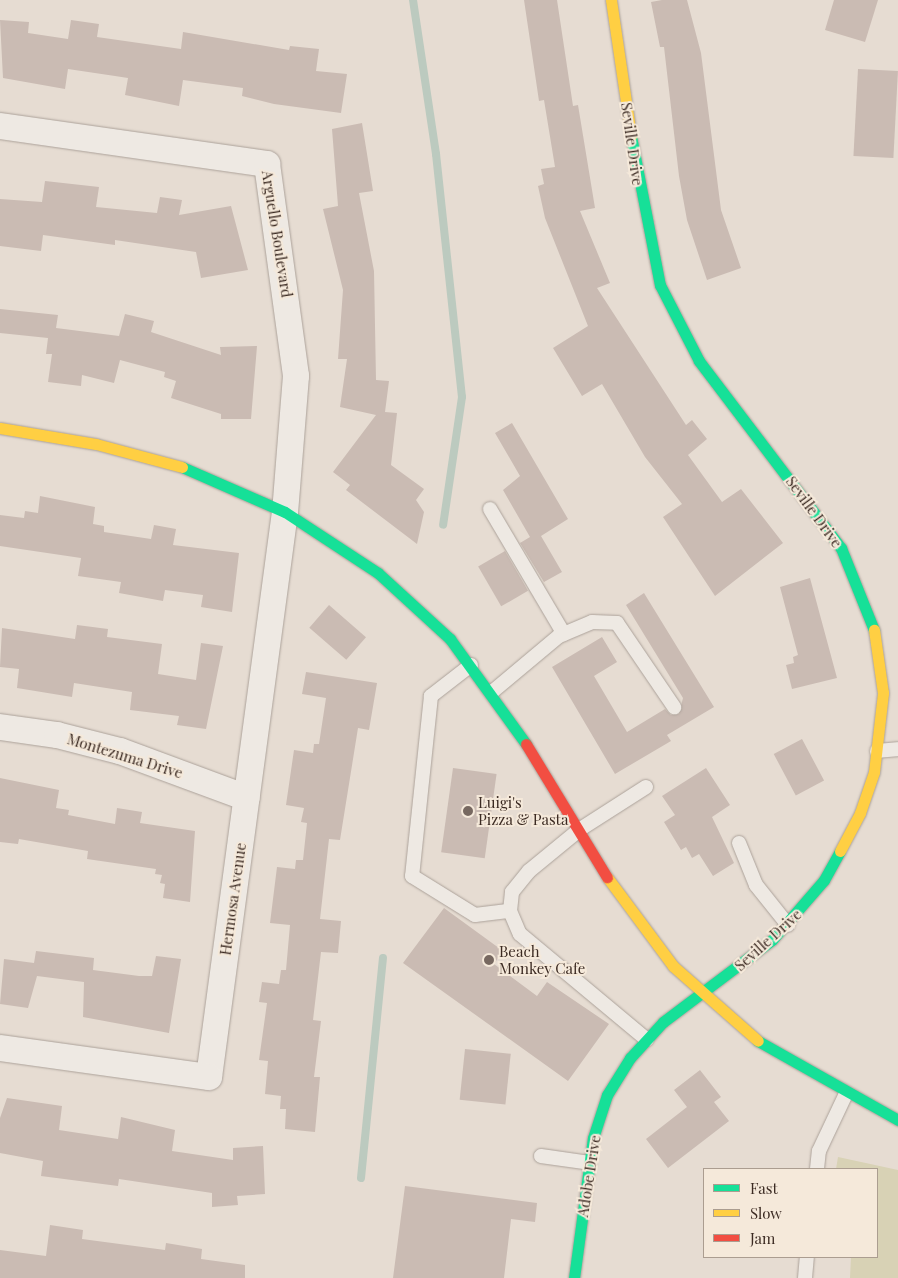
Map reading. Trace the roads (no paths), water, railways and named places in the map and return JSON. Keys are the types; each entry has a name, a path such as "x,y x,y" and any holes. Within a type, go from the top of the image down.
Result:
{"street":[{"name":"Seville Drive","path":"611,0 641,205 660,285 700,361 822,519 859,582 881,653 883,693 877,750 860,813 845,846 788,925 703,995"},
{"name":"Arguello Boulevard","path":"0,126 268,164 296,376 285,512"},
{"path":"0,428 144,455 239,489 285,512 378,573 416,606 471,665 492,692 644,932 703,995 769,1051 845,1096 898,1120"},
{"name":"Hermosa Avenue","path":"0,1048 209,1077 285,512"},
{"name":"Montezuma Drive","path":"0,728 57,735 120,751 247,798"},
{"name":"Adobe Drive","path":"574,1278 590,1163 607,1095 647,1040 663,1022 703,995"}],"lane":[{"path":"490,509 564,634"},
{"path":"492,692 564,634 592,622 617,623 674,707"},
{"path":"471,665 432,696 412,876 475,915 510,911"},
{"path":"877,750 898,750"},
{"path":"646,787 579,830 529,872 512,892 510,911 520,934 647,1040"},
{"path":"739,843 756,885 788,925"},
{"path":"817,1168 819,1151 845,1096"},
{"path":"541,1156 590,1163"},
{"path":"805,1278 807,1258"}],"waterway":[{"path":"413,0 436,154 462,397 443,525"},
{"path":"361,1178 383,958"}],"place":[{"name":"Luigi's Pizza & Pasta","path":"468,811"},
{"name":"Beach Monkey Cafe","path":"489,960"}]}
